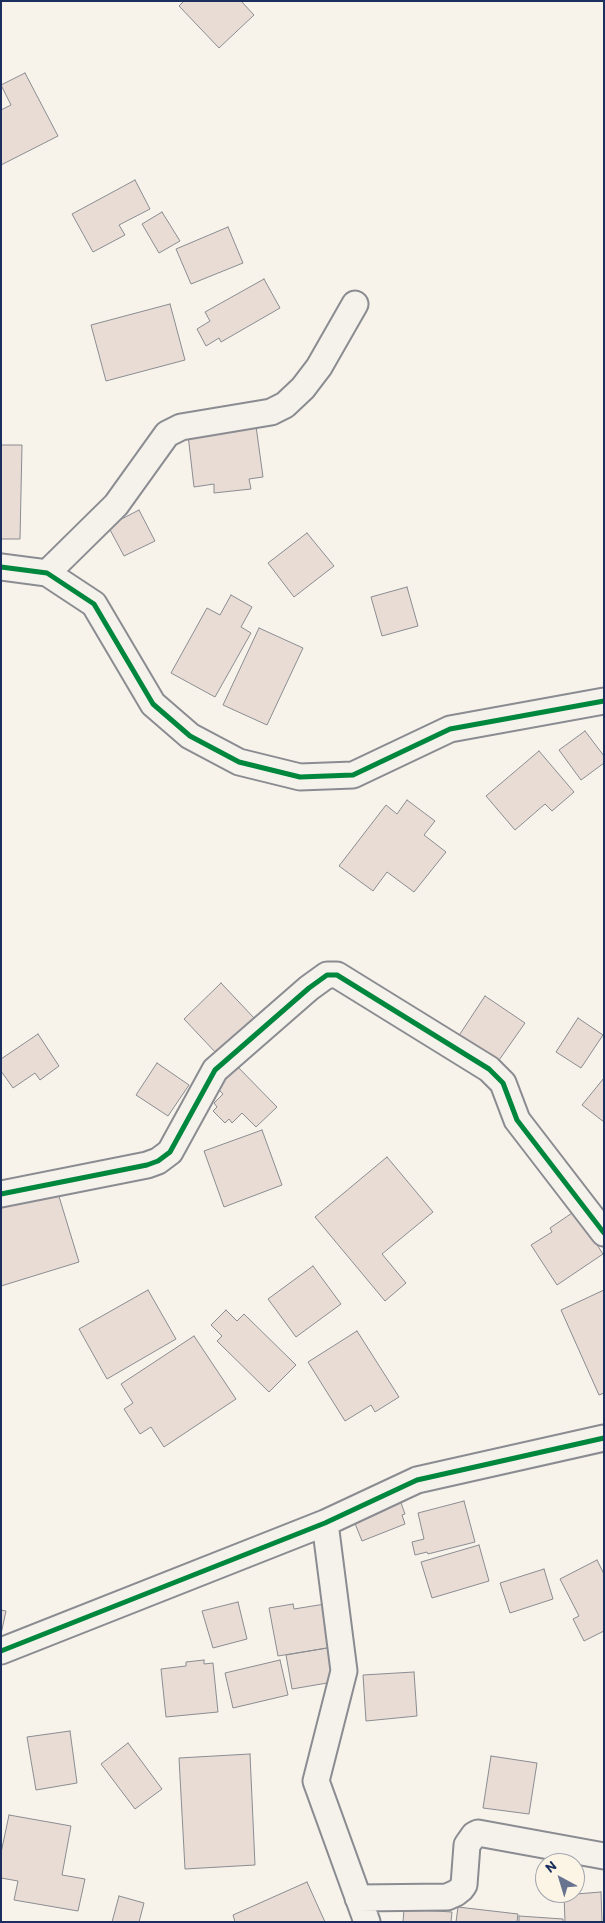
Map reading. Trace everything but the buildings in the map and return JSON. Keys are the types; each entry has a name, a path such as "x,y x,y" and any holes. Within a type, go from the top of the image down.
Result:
{"street":[{"path":"46,573 116,505 167,434 181,427 271,412 285,405 303,388 319,367 355,304"},
{"path":"1,567 46,573 94,604 153,704 190,736 238,762 300,777 353,775 450,729 604,701"},
{"path":"1,1194 147,1165 158,1161 170,1152 215,1070 309,988 327,975 337,975 489,1069 503,1084 517,1120 604,1233"},
{"path":"1,1651 325,1523 418,1480 604,1438"},
{"path":"325,1523 344,1671 316,1781 367,1922"},
{"path":"358,1898 446,1897 456,1893 464,1884 467,1845 474,1835 478,1833 604,1856"}],"cycle path":[{"path":"1,567 47,573 94,604 153,704 190,736 239,762 300,777 353,775 450,729 604,701"},
{"path":"1,1194 147,1165 158,1161 170,1152 215,1070 309,988 327,975 337,975 489,1069 503,1083 517,1120 604,1233"},
{"path":"1,1651 325,1523 417,1480 604,1438"}]}
